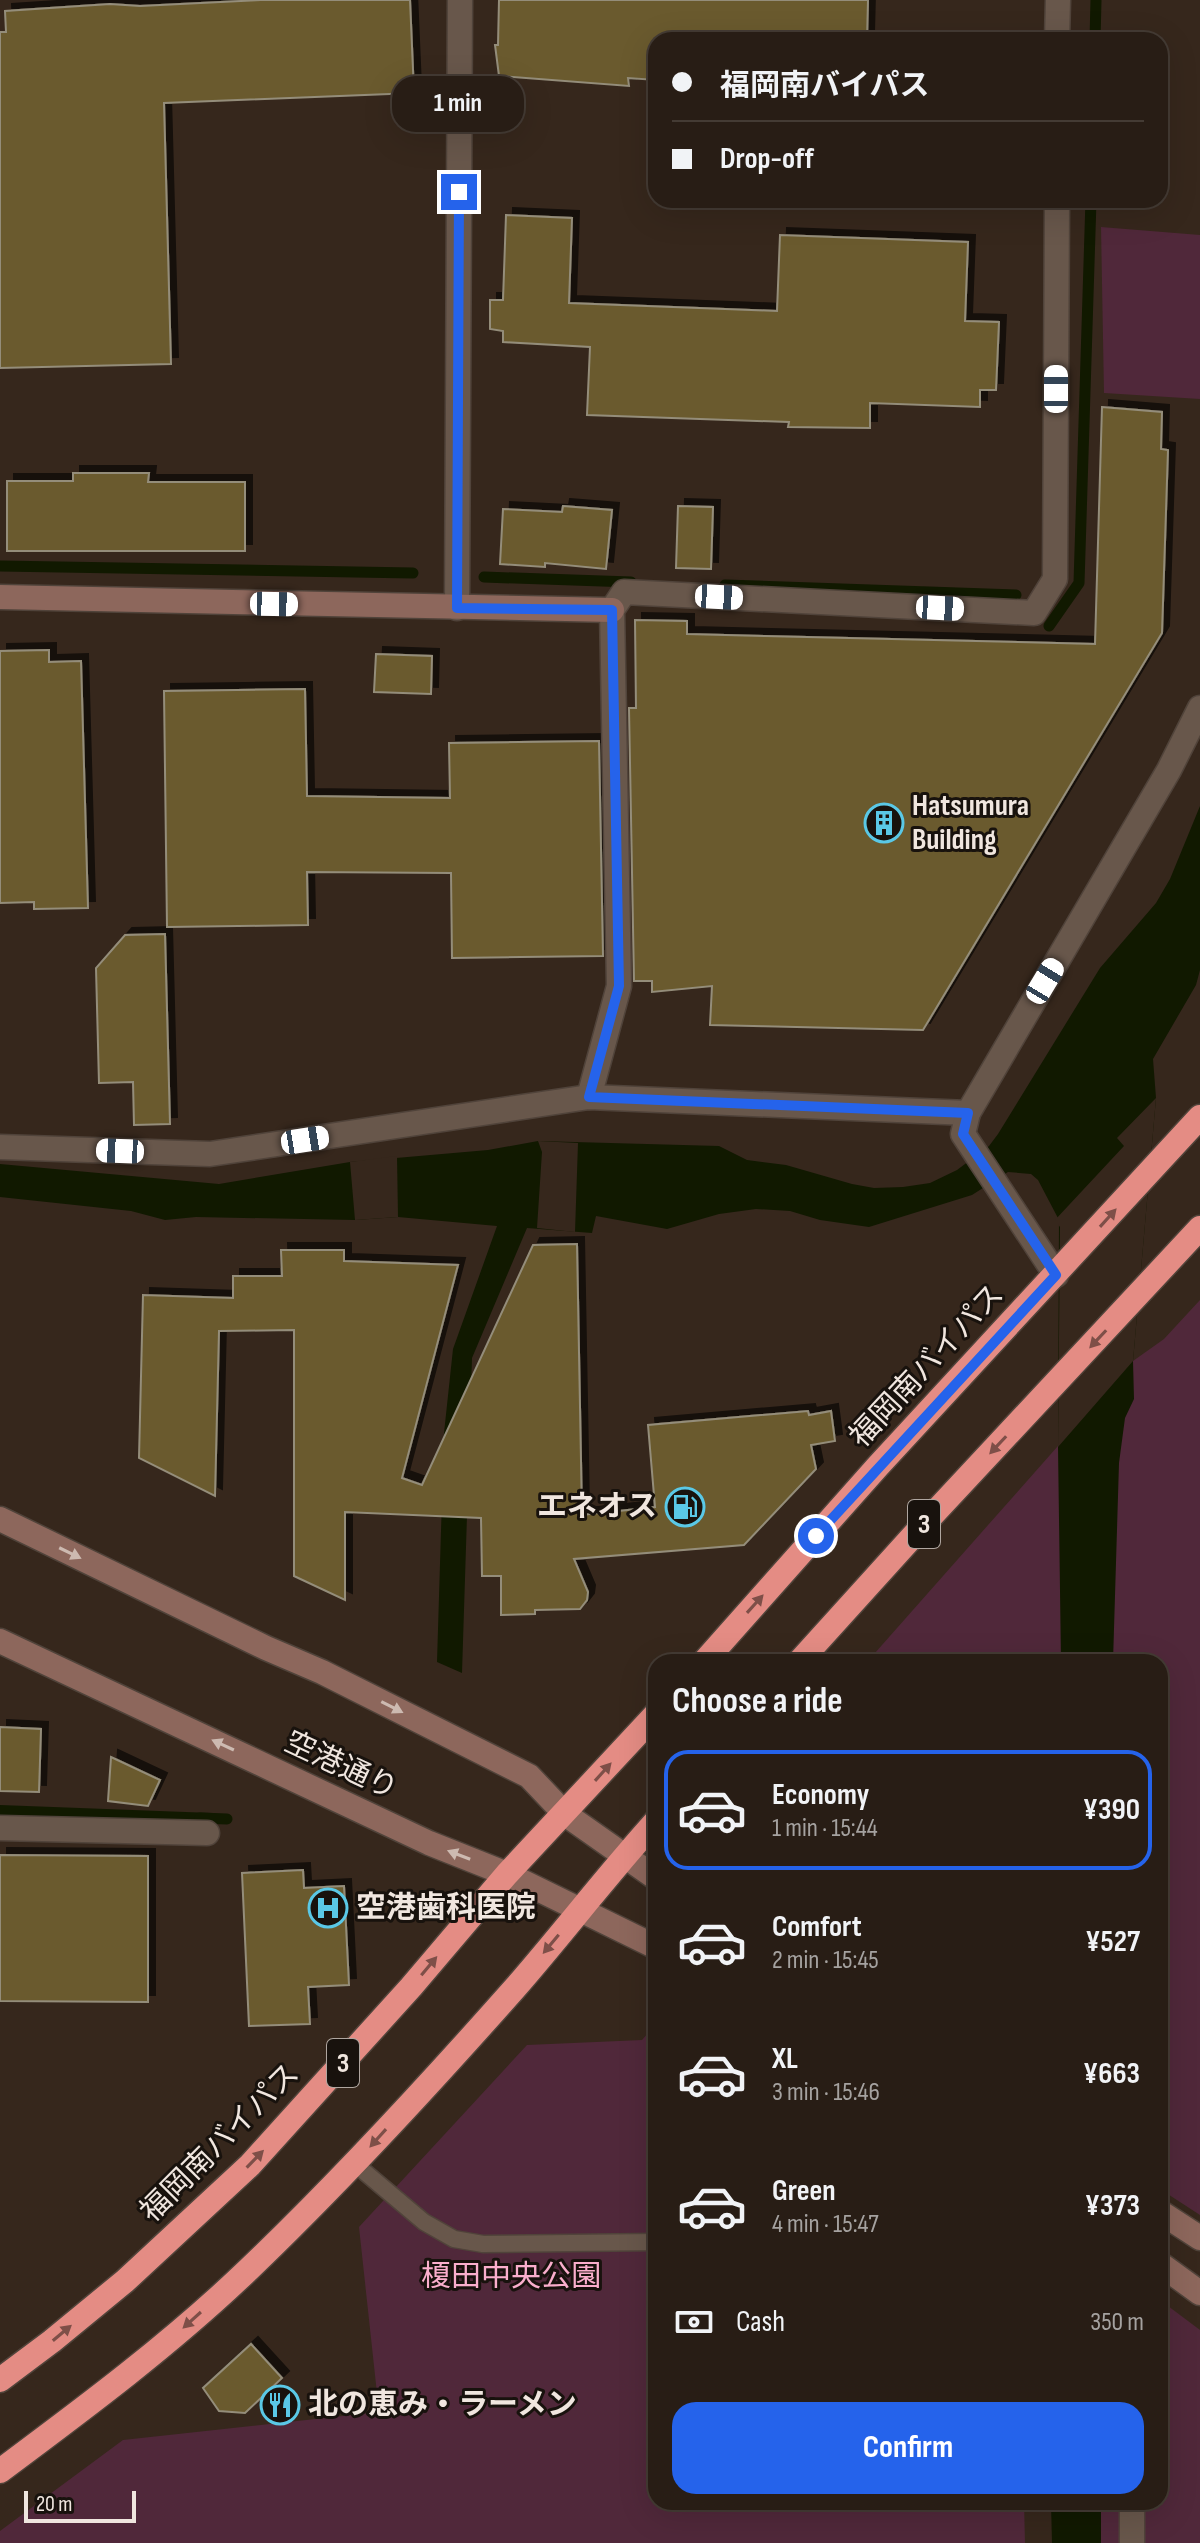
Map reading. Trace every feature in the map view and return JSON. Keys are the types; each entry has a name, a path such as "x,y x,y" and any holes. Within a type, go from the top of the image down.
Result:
{"highway":[{"name":"福岡南バイパス","path":"711,1654 878,1466 1200,1117"},
{"name":"3","path":"806,1654 1200,1228"},
{"name":"福岡南バイパス","path":"0,2380 125,2281 250,2165 401,1998 507,1874 648,1723"},
{"path":"0,2471 100,2397 248,2270 354,2163 516,1987 648,1830"}],"street":[{"path":"457,608 460,0"},
{"path":"1057,32 1058,0"},
{"path":"589,1097 619,986 612,610 624,592 1034,613 1055,579 1057,208"},
{"path":"0,597 612,610"},
{"path":"1056,1275 963,1134 968,1113 1169,770 1200,708"},
{"path":"0,1147 210,1154 589,1097 968,1113"},
{"path":"0,1519 322,1672 529,1776 565,1814 648,1873"},
{"name":"空港通り","path":"0,1641 429,1843 581,1908 648,1943"},
{"path":"0,1828 207,1833"},
{"path":"1168,2217 1200,2238"},
{"path":"1168,2270 1200,2293"},
{"path":"1132,2510 1132,2543"}],"lane":[{"path":"354,2163 424,2222 454,2239 483,2244 648,2242"}],"green space":[{"path":"1101,227 1200,235 1200,399 1104,393"},
{"path":"1200,1300 1200,2215 1168,2194 1168,1654 874,1654 1133,1361 1164,1339"},
{"name":"榎田中央公園","path":"648,2033 648,2510 1024,2510 1025,2543 0,2543 0,2531 123,2440 379,2412 359,2227 527,2045 642,2040"},
{"path":"1168,2306 1200,2330 1200,2543 1088,2543 1090,2510 1168,2510"}],"shaded area":[{"path":"1200,806 1200,970 1196,985 1153,1059 1156,1098 1133,1361 1134,1399 1125,1418 1119,1463 1113,1654 1061,1654 1059,1220 1038,1180 1031,1174 1008,1172 972,1195 869,1227 820,1220 790,1211 756,1209 719,1214 667,1229 596,1216 592,1233 527,1228 472,1358 462,1673 437,1662 444,1433 453,1349 497,1226 398,1217 355,1220 196,1217 165,1220 131,1211 0,1197 0,1164 219,1184 350,1162 488,1150 538,1141 719,1146 747,1160 786,1165 874,1188 930,1183 957,1170 989,1146 1100,968 1156,903 1170,879"},
{"path":"0,1805 212,1813 214,1825 0,1819"},
{"path":"1051,2510 1101,2510 1101,2543 1052,2543"}],"pier":[{"path":"1156,1098 1133,1361 1058,1447 1060,1227 1055,1220 1124,1146 1117,1138"},
{"path":"538,1141 578,1143 575,1232 537,1228 542,1152"},
{"path":"397,1156 398,1217 355,1220 350,1162"}],"building":[{"path":"261,0 410,0 414,93 164,103 171,364 0,368 0,32 6,32 5,11 110,4 140,6"},
{"path":"499,0 868,0 867,32 648,32 648,79 628,78 629,86 499,76 495,45 498,45"},
{"path":"506,215 572,218 569,303 777,311 780,235 968,242 965,321 999,322 996,390 980,390 980,407 870,403 870,428 788,427 789,422 587,415 590,347 503,342 503,331 490,329 490,300 503,300"},
{"name":"Hatsumura Building","path":"1102,407 1162,412 1161,449 1168,450 1162,633 923,1030 710,1025 712,986 652,992 652,981 634,981 629,708 636,708 635,620 687,621 687,634 1095,644"},
{"path":"73,473 149,473 148,482 245,482 245,551 7,551 7,481 73,481"},
{"path":"563,506 612,510 606,569 545,563 545,567 500,564 503,509 562,512"},
{"path":"678,506 713,507 711,569 676,568"},
{"path":"49,650 49,662 81,661 88,908 34,909 34,902 0,903 0,651"},
{"path":"376,654 432,656 431,694 374,692"},
{"path":"305,689 307,796 450,798 449,743 599,741 603,956 452,958 451,873 307,872 308,925 167,927 164,691"},
{"path":"165,934 170,1124 134,1125 133,1082 99,1083 96,968 125,935"},
{"path":"577,1244 582,1515 655,1507 648,1425 831,1411 835,1441 811,1445 816,1469 744,1545 574,1559 588,1592 587,1600 580,1609 535,1610 535,1614 501,1615 501,1576 482,1576 481,1518 345,1512 345,1600 294,1576 294,1330 219,1331 215,1496 139,1458 143,1295 233,1298 233,1276 282,1276 281,1250 344,1250 344,1261 458,1265 402,1478 422,1485 533,1245"},
{"path":"0,1727 41,1729 39,1792 0,1791"},
{"path":"111,1757 160,1780 148,1806 108,1801"},
{"path":"0,1855 148,1856 148,2002 0,2001"},
{"path":"303,1870 304,1888 344,1886 349,1985 308,1987 310,2024 249,2026 242,1873"},
{"path":"251,2344 282,2378 245,2413 219,2411 203,2388"}],"waterway":[{"path":"1095,32 1096,0"},
{"path":"1049,626 1079,583 1091,208"},
{"path":"0,566 413,573"},
{"path":"484,577 631,582"},
{"path":"725,585 1016,595"},
{"path":"200,1818 227,1819"}],"place":[{"name":"Hatsumura Building","path":"884,823"},
{"name":"エネオス","path":"685,1507"},
{"name":"空港歯科医院","path":"328,1908"},
{"name":"北の恵み・ラーメン","path":"280,2405"}],"route":[{"path":"459,192 457,608 612,610 619,986 589,1097 968,1113 963,1134 1056,1275 816,1536"}]}
